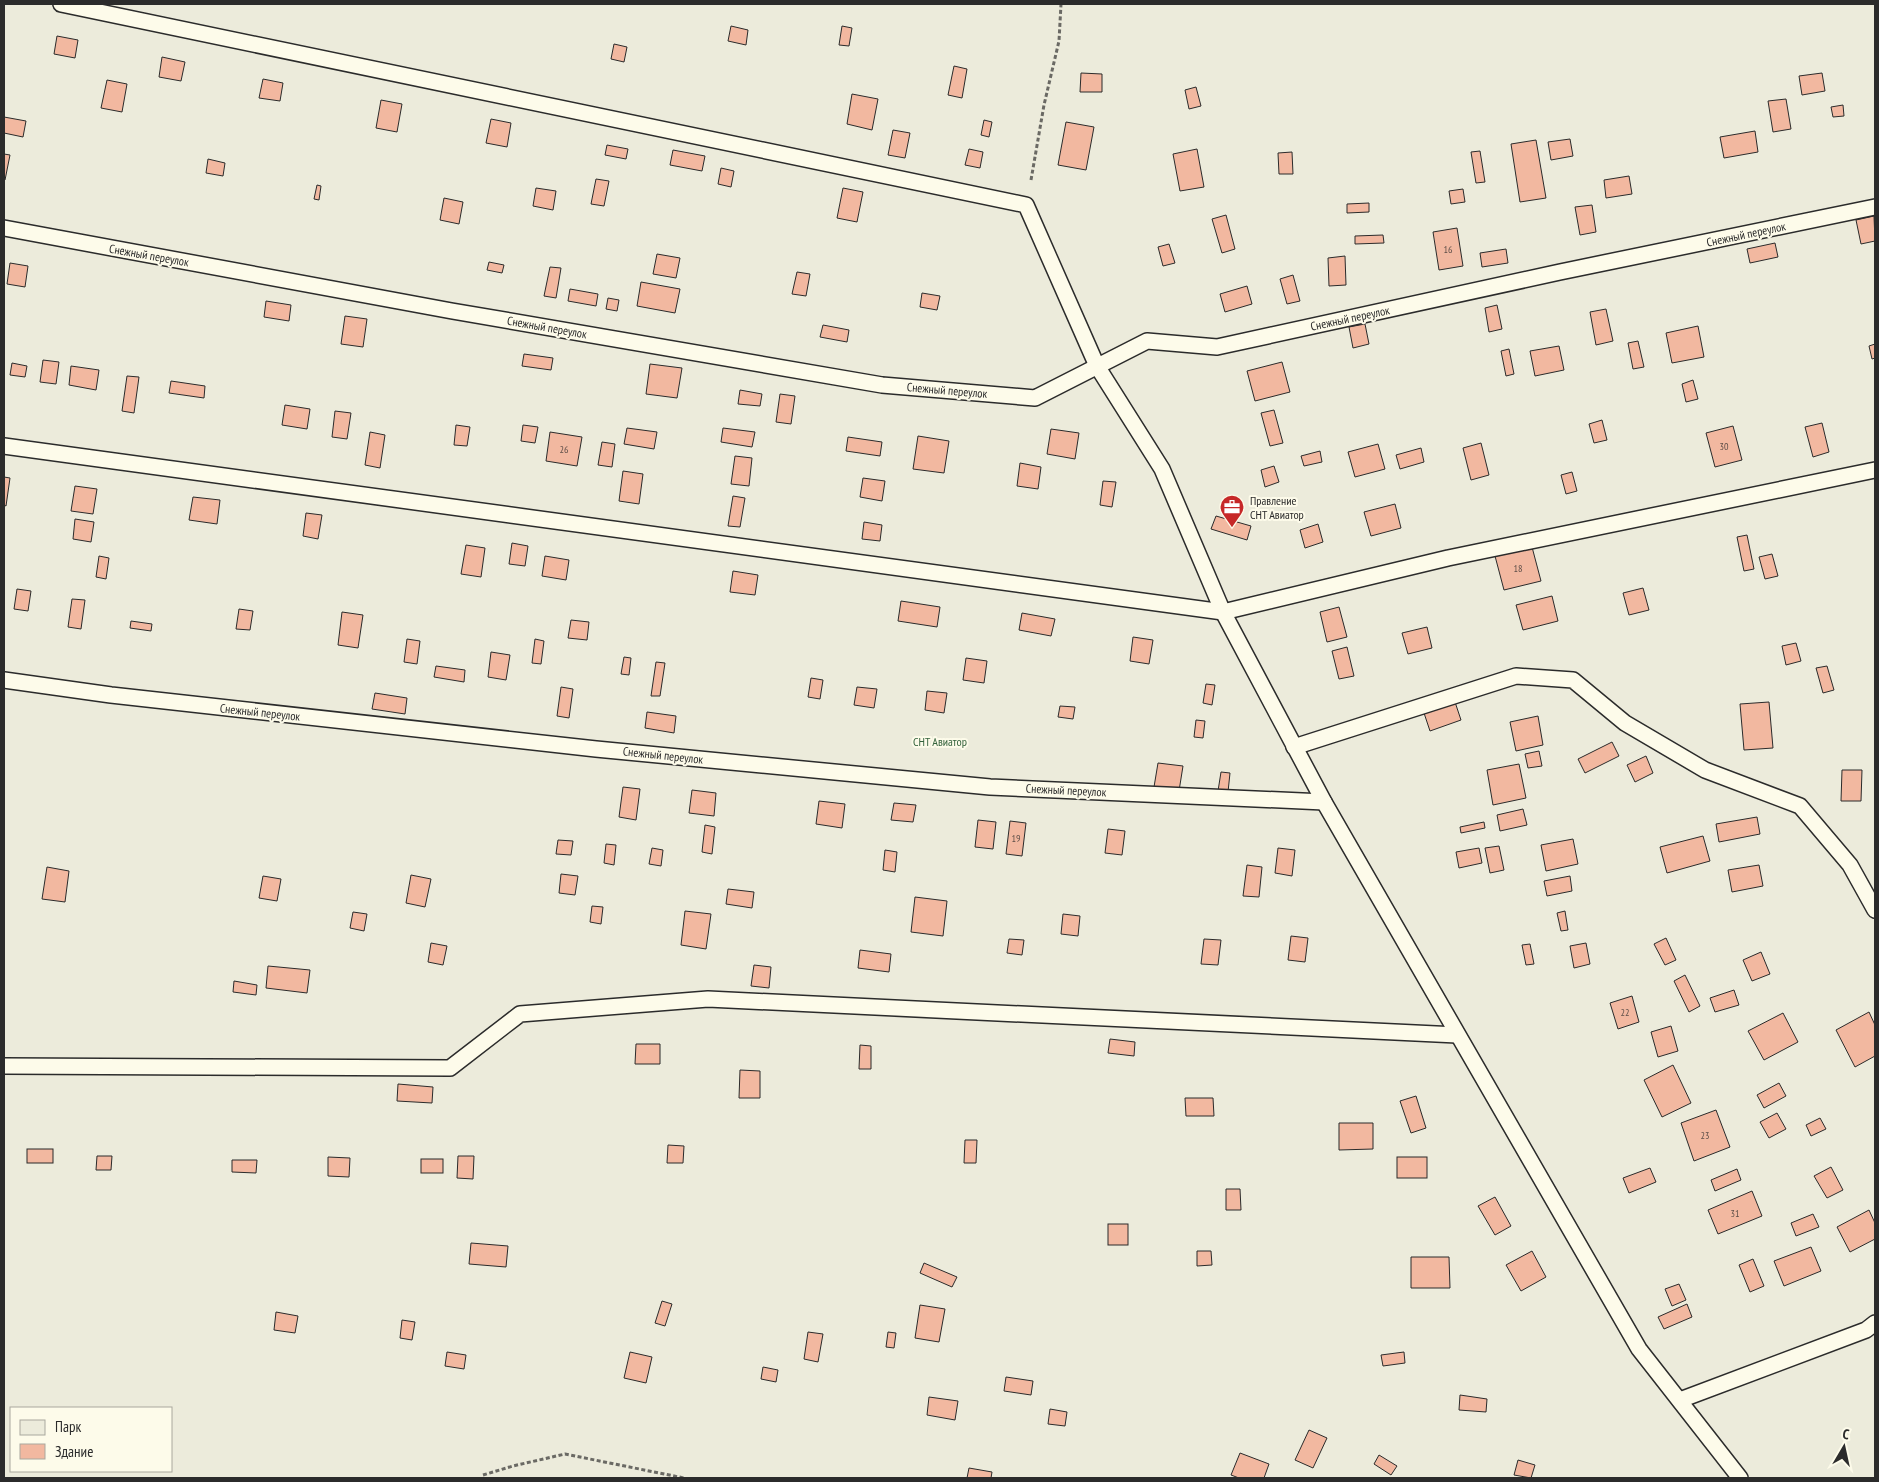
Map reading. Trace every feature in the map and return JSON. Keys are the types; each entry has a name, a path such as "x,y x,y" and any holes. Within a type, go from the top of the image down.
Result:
{"lane":[{"path":"61,4 1026,205 1097,366 1162,468 1223,612 1324,802 1639,1349 1740,1478"},
{"name":"Снежный переулок","path":"4,228 452,311 882,385 1035,398 1147,341 1217,348 1560,272 1875,207"},
{"path":"4,446 1223,612 1448,558 1875,470"},
{"path":"1294,747 1516,676 1574,680 1626,723 1705,770 1800,806 1850,865 1875,910"},
{"name":"Снежный переулок","path":"4,680 110,695 596,749 980,786 1324,802"},
{"path":"4,1066 450,1068 520,1014 708,999 1457,1035"},
{"path":"1680,1400 1866,1330 1875,1323"}],"path":[{"path":"1026,205 1044,105 1059,42 1062,4"},
{"path":"483,1475 565,1454 684,1478"}],"green space":[{"name":"СНТ Авиатор","path":"4,4 1875,4 1875,1478 4,1478"}],"building":[{"path":"731,26 748,30 746,45 728,41"},
{"path":"842,26 852,28 849,46 839,45"},
{"path":"57,36 78,40 75,58 54,54"},
{"path":"614,44 627,47 624,62 611,59"},
{"path":"162,57 185,62 181,81 159,77"},
{"path":"954,66 967,69 962,98 948,95"},
{"path":"1081,73 1102,74 1102,92 1080,92"},
{"path":"1822,73 1825,91 1802,95 1799,76"},
{"path":"263,79 283,83 280,101 259,98"},
{"path":"107,80 127,84 122,112 101,108"},
{"path":"1196,87 1201,106 1189,109 1185,90"},
{"path":"852,94 878,99 872,130 847,124"},
{"path":"1786,99 1791,129 1773,132 1768,101"},
{"path":"381,100 402,104 397,132 376,128"},
{"path":"1843,105 1844,116 1833,117 1831,107"},
{"path":"4,117 26,121 23,137 4,133"},
{"path":"491,119 511,123 507,147 486,143"},
{"path":"984,120 992,122 989,137 981,135"},
{"path":"1066,122 1094,127 1086,170 1058,165"},
{"path":"893,130 910,133 905,158 888,155"},
{"path":"1755,131 1758,152 1724,158 1720,137"},
{"path":"1570,139 1573,156 1551,160 1548,142"},
{"path":"1536,140 1546,198 1520,202 1511,144"},
{"path":"607,145 628,149 626,159 605,155"},
{"path":"969,149 983,152 980,168 965,165"},
{"path":"1197,149 1204,187 1180,191 1173,154"},
{"path":"673,150 705,156 702,171 670,165"},
{"path":"1480,151 1485,182 1476,183 1471,152"},
{"path":"1292,152 1293,174 1279,174 1278,153"},
{"path":"4,154 10,155 5,180 4,179"},
{"path":"208,159 225,163 223,176 206,173"},
{"path":"721,168 734,171 731,187 718,184"},
{"path":"1629,176 1632,194 1606,198 1604,180"},
{"path":"596,179 609,181 604,206 591,204"},
{"path":"317,185 321,186 319,200 314,199"},
{"path":"536,188 556,191 553,210 533,206"},
{"path":"843,188 863,192 857,222 837,218"},
{"path":"1463,189 1465,202 1451,204 1449,191"},
{"path":"444,198 463,202 459,224 440,220"},
{"path":"1369,203 1369,212 1347,213 1347,204"},
{"path":"1592,205 1596,232 1580,235 1575,207"},
{"path":"1226,215 1235,249 1222,253 1212,219"},
{"path":"1874,216 1875,241 1861,244 1856,220"},
{"path":"1457,228 1463,266 1439,270 1433,232"},
{"path":"1383,235 1384,243 1355,244 1355,236"},
{"path":"1775,243 1778,257 1750,263 1747,249"},
{"path":"1169,244 1175,263 1163,266 1158,247"},
{"path":"1506,249 1508,263 1482,267 1480,253"},
{"path":"657,254 680,258 676,278 653,274"},
{"path":"1345,256 1346,285 1329,286 1328,258"},
{"path":"489,262 504,265 502,273 487,270"},
{"path":"10,263 28,266 25,287 7,284"},
{"path":"550,267 561,268 556,298 544,296"},
{"path":"797,272 810,274 806,296 792,294"},
{"path":"1293,275 1300,301 1287,304 1280,279"},
{"path":"641,282 680,289 675,313 637,306"},
{"path":"1247,286 1252,304 1225,312 1220,294"},
{"path":"570,289 598,294 596,306 568,301"},
{"path":"922,293 940,296 937,310 920,307"},
{"path":"608,298 619,300 617,311 606,309"},
{"path":"266,301 291,305 289,321 264,317"},
{"path":"1497,305 1502,329 1489,332 1485,308"},
{"path":"1606,309 1613,341 1596,345 1590,312"},
{"path":"345,316 367,319 363,347 341,344"},
{"path":"1365,324 1369,344 1353,348 1349,327"},
{"path":"823,325 849,330 847,342 820,337"},
{"path":"1698,326 1704,357 1672,363 1666,333"},
{"path":"1638,341 1644,367 1633,369 1628,343"},
{"path":"1875,344 1875,358 1872,359 1869,346"},
{"path":"1559,346 1564,370 1535,376 1530,351"},
{"path":"1509,349 1514,374 1506,376 1501,351"},
{"path":"524,354 553,358 551,370 522,366"},
{"path":"43,360 59,362 56,384 40,382"},
{"path":"1282,362 1290,392 1255,401 1247,371"},
{"path":"12,363 27,366 25,377 10,375"},
{"path":"650,364 682,368 677,398 646,394"},
{"path":"71,366 99,370 96,390 69,385"},
{"path":"127,376 139,377 134,413 122,411"},
{"path":"1693,380 1698,399 1686,402 1682,384"},
{"path":"171,381 205,386 204,398 169,393"},
{"path":"740,390 762,394 760,406 738,404"},
{"path":"780,394 795,396 791,424 776,422"},
{"path":"285,405 310,409 307,429 282,425"},
{"path":"1274,410 1283,443 1270,446 1261,413"},
{"path":"335,411 351,413 347,439 332,437"},
{"path":"1602,420 1607,440 1594,443 1589,424"},
{"path":"1822,423 1829,452 1813,457 1805,427"},
{"path":"456,425 470,427 467,446 454,445"},
{"path":"523,425 538,427 535,443 521,441"},
{"path":"1733,426 1742,460 1715,467 1706,433"},
{"path":"627,428 657,432 654,449 624,444"},
{"path":"723,428 755,432 752,447 721,442"},
{"path":"1051,429 1079,433 1075,459 1047,454"},
{"path":"370,432 385,435 380,468 365,465"},
{"path":"550,432 582,437 577,466 546,461"},
{"path":"918,436 949,441 944,473 913,469"},
{"path":"848,437 882,442 880,456 846,451"},
{"path":"602,442 615,444 612,467 598,465"},
{"path":"1481,443 1489,475 1471,480 1463,448"},
{"path":"1378,444 1385,469 1355,477 1348,452"},
{"path":"1421,448 1424,462 1400,469 1396,455"},
{"path":"1320,451 1322,462 1304,466 1301,456"},
{"path":"735,456 752,458 749,486 731,484"},
{"path":"1020,463 1041,467 1038,489 1017,486"},
{"path":"1274,466 1279,482 1265,487 1261,470"},
{"path":"623,471 643,474 639,504 619,501"},
{"path":"1572,472 1577,491 1566,494 1561,475"},
{"path":"4,477 10,478 6,506 4,505"},
{"path":"863,478 885,481 882,501 860,497"},
{"path":"1103,481 1116,482 1112,507 1100,505"},
{"path":"75,486 97,489 93,514 71,511"},
{"path":"733,496 745,498 740,527 728,526"},
{"path":"193,497 220,500 217,524 189,520"},
{"path":"1395,504 1401,528 1371,536 1364,512"},
{"path":"306,513 322,515 318,539 303,536"},
{"path":"1216,516 1251,526 1247,540 1211,529"},
{"path":"75,519 94,522 91,542 73,539"},
{"path":"864,522 882,525 880,541 862,539"},
{"path":"1318,524 1323,542 1305,548 1300,530"},
{"path":"1747,535 1754,569 1744,571 1737,537"},
{"path":"512,543 528,546 525,566 509,564"},
{"path":"466,545 485,548 481,577 461,574"},
{"path":"1532,547 1541,581 1504,590 1495,556"},
{"path":"1772,554 1778,576 1765,579 1759,557"},
{"path":"99,556 109,558 106,579 96,577"},
{"path":"545,556 569,560 566,580 542,576"},
{"path":"733,571 758,575 755,595 730,592"},
{"path":"1643,588 1649,610 1629,615 1623,593"},
{"path":"17,589 31,591 28,611 14,609"},
{"path":"1552,596 1558,621 1523,630 1516,605"},
{"path":"72,599 85,600 81,629 68,627"},
{"path":"901,601 940,607 937,627 898,621"},
{"path":"1339,607 1347,637 1327,642 1320,612"},
{"path":"239,609 253,611 250,630 236,629"},
{"path":"342,612 363,615 358,648 338,645"},
{"path":"1022,613 1055,619 1051,636 1019,630"},
{"path":"571,620 589,622 587,640 568,638"},
{"path":"131,621 152,624 151,631 130,628"},
{"path":"1427,627 1432,648 1408,654 1402,633"},
{"path":"1133,637 1153,640 1149,664 1130,661"},
{"path":"407,639 420,641 417,664 404,662"},
{"path":"535,639 544,641 541,664 532,663"},
{"path":"1796,643 1801,661 1786,665 1782,646"},
{"path":"1347,647 1354,676 1339,679 1332,651"},
{"path":"491,652 510,655 506,680 488,677"},
{"path":"624,657 631,658 629,675 621,674"},
{"path":"966,658 987,661 984,683 963,680"},
{"path":"656,662 665,663 660,696 651,696"},
{"path":"436,666 465,670 464,682 434,677"},
{"path":"1827,666 1834,690 1823,693 1816,668"},
{"path":"811,678 823,680 820,699 808,697"},
{"path":"1206,684 1215,685 1212,705 1203,703"},
{"path":"561,687 573,689 569,718 557,716"},
{"path":"857,687 877,689 874,708 854,705"},
{"path":"927,691 947,693 944,713 925,710"},
{"path":"375,693 407,698 405,714 372,709"},
{"path":"1455,702 1461,720 1430,731 1424,713"},
{"path":"1769,702 1773,748 1744,750 1740,704"},
{"path":"1060,706 1075,707 1073,719 1058,717"},
{"path":"647,712 676,716 674,733 645,728"},
{"path":"1538,716 1543,745 1516,751 1510,722"},
{"path":"1196,720 1205,721 1203,738 1194,737"},
{"path":"1612,742 1619,756 1585,773 1578,759"},
{"path":"1539,751 1542,766 1528,768 1525,754"},
{"path":"1646,756 1653,773 1635,782 1627,765"},
{"path":"1158,763 1183,766 1179,791 1154,787"},
{"path":"1519,764 1526,798 1493,805 1487,770"},
{"path":"1842,770 1862,770 1861,801 1841,801"},
{"path":"1221,772 1230,773 1228,792 1218,791"},
{"path":"623,787 640,789 636,820 619,817"},
{"path":"692,790 716,793 714,816 689,813"},
{"path":"819,801 845,804 842,828 816,824"},
{"path":"894,803 916,805 913,822 891,820"},
{"path":"1523,809 1527,825 1500,831 1497,815"},
{"path":"1757,817 1760,834 1719,842 1716,824"},
{"path":"978,820 996,822 993,849 975,847"},
{"path":"1010,821 1026,823 1022,856 1006,854"},
{"path":"1484,822 1485,828 1461,833 1460,827"},
{"path":"705,825 715,827 712,854 702,852"},
{"path":"1108,829 1125,831 1122,855 1105,853"},
{"path":"1703,836 1710,861 1667,873 1660,847"},
{"path":"1573,839 1578,864 1546,871 1541,845"},
{"path":"558,840 573,841 571,855 556,854"},
{"path":"606,844 616,845 614,865 604,863"},
{"path":"1499,846 1504,870 1490,873 1485,848"},
{"path":"652,848 663,850 661,866 649,864"},
{"path":"1278,848 1295,850 1292,876 1275,873"},
{"path":"1479,848 1482,863 1459,868 1456,852"},
{"path":"885,850 897,852 895,872 883,870"},
{"path":"1247,865 1262,867 1259,897 1243,896"},
{"path":"1759,865 1763,886 1732,892 1728,870"},
{"path":"47,867 69,871 65,902 42,899"},
{"path":"561,874 578,876 575,895 559,893"},
{"path":"411,875 431,879 425,907 406,903"},
{"path":"263,876 281,879 277,901 259,898"},
{"path":"1570,876 1572,891 1547,896 1544,881"},
{"path":"728,889 754,892 752,908 726,904"},
{"path":"915,897 947,901 943,936 911,932"},
{"path":"592,906 603,907 601,924 590,922"},
{"path":"685,911 711,914 706,949 681,945"},
{"path":"1565,911 1568,930 1561,931 1557,913"},
{"path":"353,912 367,914 364,931 350,928"},
{"path":"1063,914 1080,916 1078,936 1061,934"},
{"path":"1291,936 1308,938 1305,962 1288,960"},
{"path":"1666,938 1676,960 1665,965 1654,944"},
{"path":"1009,939 1024,940 1022,955 1007,953"},
{"path":"1204,939 1221,940 1218,965 1201,964"},
{"path":"431,943 447,946 443,965 428,962"},
{"path":"1586,943 1590,964 1574,968 1570,946"},
{"path":"1530,944 1534,964 1526,965 1522,945"},
{"path":"860,950 891,954 889,972 858,968"},
{"path":"1761,952 1770,974 1752,981 1743,960"},
{"path":"754,965 771,967 769,988 751,986"},
{"path":"268,966 310,970 307,993 266,988"},
{"path":"1685,975 1700,1006 1689,1012 1674,981"},
{"path":"234,981 257,985 256,995 233,992"},
{"path":"1734,990 1739,1005 1715,1012 1710,998"},
{"path":"1632,996 1639,1022 1618,1029 1610,1003"},
{"path":"1869,1012 1875,1025 1875,1056 1855,1067 1836,1030"},
{"path":"1783,1013 1798,1042 1764,1060 1748,1031"},
{"path":"1671,1026 1678,1051 1658,1057 1651,1032"},
{"path":"1110,1039 1135,1042 1134,1056 1108,1053"},
{"path":"636,1044 660,1044 660,1064 635,1064"},
{"path":"860,1045 871,1046 871,1069 859,1069"},
{"path":"1673,1065 1691,1103 1662,1117 1644,1080"},
{"path":"740,1070 760,1071 760,1098 739,1098"},
{"path":"1779,1083 1786,1096 1764,1108 1757,1095"},
{"path":"398,1084 433,1087 432,1103 397,1101"},
{"path":"1416,1096 1426,1128 1411,1133 1400,1101"},
{"path":"1185,1098 1213,1098 1214,1116 1186,1116"},
{"path":"1716,1110 1730,1147 1694,1161 1681,1123"},
{"path":"1777,1113 1786,1129 1769,1138 1760,1122"},
{"path":"1820,1118 1826,1129 1811,1136 1806,1125"},
{"path":"1339,1123 1373,1123 1373,1149 1339,1150"},
{"path":"965,1140 977,1140 976,1163 964,1163"},
{"path":"668,1145 684,1146 683,1163 667,1163"},
{"path":"27,1149 53,1149 53,1163 27,1163"},
{"path":"97,1156 112,1156 111,1170 96,1170"},
{"path":"458,1156 474,1156 473,1179 457,1178"},
{"path":"328,1157 350,1158 349,1177 328,1176"},
{"path":"1397,1157 1427,1157 1427,1178 1397,1178"},
{"path":"421,1159 443,1159 443,1173 421,1173"},
{"path":"232,1160 257,1160 256,1173 232,1172"},
{"path":"1831,1167 1843,1190 1827,1198 1814,1176"},
{"path":"1650,1168 1656,1182 1629,1193 1623,1178"},
{"path":"1737,1169 1741,1180 1715,1191 1711,1180"},
{"path":"1226,1189 1240,1189 1241,1210 1226,1210"},
{"path":"1752,1191 1762,1216 1718,1234 1708,1210"},
{"path":"1495,1197 1511,1226 1495,1235 1478,1206"},
{"path":"1869,1210 1875,1223 1875,1239 1850,1252 1837,1227"},
{"path":"1813,1214 1819,1227 1796,1236 1791,1223"},
{"path":"1108,1224 1128,1224 1128,1245 1108,1245"},
{"path":"471,1243 508,1246 506,1267 469,1264"},
{"path":"1811,1247 1821,1271 1784,1286 1774,1261"},
{"path":"1197,1251 1211,1251 1212,1265 1197,1266"},
{"path":"1532,1251 1546,1277 1521,1291 1506,1265"},
{"path":"1411,1257 1449,1257 1450,1288 1411,1288"},
{"path":"1753,1259 1764,1286 1750,1292 1739,1265"},
{"path":"924,1263 957,1277 952,1287 920,1273"},
{"path":"1679,1284 1686,1300 1672,1306 1665,1289"},
{"path":"662,1301 672,1304 665,1326 655,1323"},
{"path":"1687,1304 1692,1317 1664,1329 1658,1317"},
{"path":"920,1305 945,1309 939,1342 915,1338"},
{"path":"276,1312 298,1316 295,1333 274,1330"},
{"path":"402,1320 415,1322 412,1340 400,1338"},
{"path":"808,1332 823,1334 818,1362 804,1359"},
{"path":"888,1332 896,1333 894,1348 886,1347"},
{"path":"447,1352 466,1355 464,1369 445,1366"},
{"path":"630,1352 652,1357 646,1383 624,1378"},
{"path":"1404,1352 1405,1363 1383,1366 1381,1355"},
{"path":"763,1367 778,1370 776,1382 761,1379"},
{"path":"1006,1377 1033,1381 1031,1395 1004,1391"},
{"path":"1460,1395 1487,1399 1486,1412 1459,1410"},
{"path":"929,1397 958,1401 955,1420 927,1415"},
{"path":"1050,1409 1067,1412 1065,1426 1048,1424"},
{"path":"1309,1430 1327,1438 1313,1468 1295,1460"},
{"path":"1240,1453 1269,1464 1264,1478 1239,1478 1231,1475"},
{"path":"1379,1455 1397,1466 1391,1475 1374,1464"},
{"path":"1518,1460 1535,1465 1531,1478 1514,1475"},
{"path":"969,1468 992,1472 991,1478 967,1478"}],"place":[{"name":"Правление СНТ Авиатор","path":"1232,528"}]}
